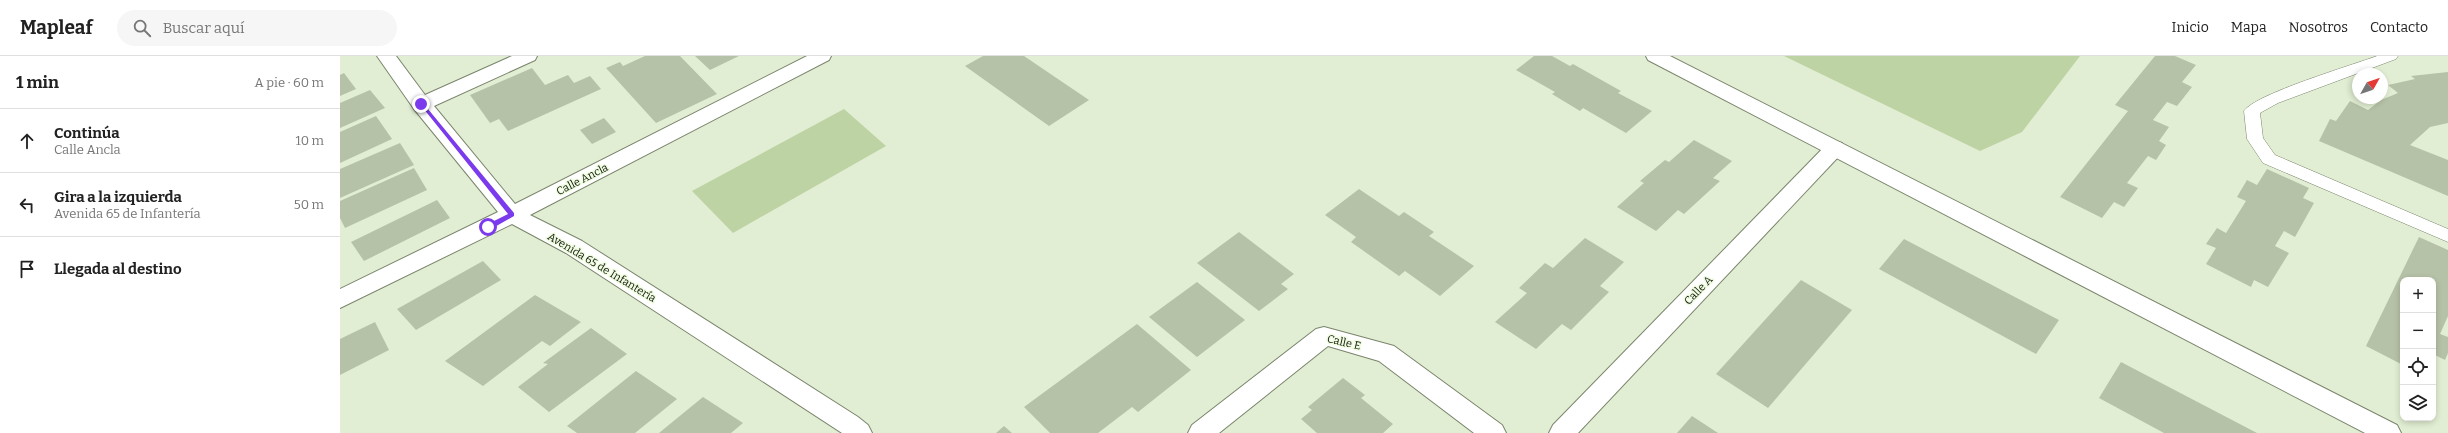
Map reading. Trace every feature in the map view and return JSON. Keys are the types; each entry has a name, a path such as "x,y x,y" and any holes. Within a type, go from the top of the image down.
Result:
{"street":[{"name":"Avenida 65 de Infantería","path":"386,56 421,104 512,215 574,248 849,424 859,433"},
{"path":"421,104 528,56"},
{"name":"Calle Ancla","path":"340,299 512,215 822,56"},
{"path":"1655,56 2388,433"},
{"name":"Calle A","path":"1562,433 1835,148"},
{"name":"Calle E","path":"1201,433 1324,336 1386,353 1493,433"}],"lane":[{"path":"2391,56 2273,99 2252,111 2255,139 2269,159 2448,236"}],"green space":[{"path":"1784,56 2080,56 2022,132 1980,151"},
{"path":"844,109 886,146 733,233 692,191"}],"building":[{"path":"645,56 680,56 717,94 656,123 606,68 620,62 623,66"},
{"path":"695,56 739,56 710,70"},
{"path":"983,56 1024,56 1089,100 1049,126 965,66"},
{"path":"1534,56 1552,56 1570,66 1573,64 1621,91 1618,93 1652,111 1626,133 1583,108 1580,111 1552,94 1555,92 1516,70"},
{"path":"2155,56 2175,56 2196,65 2182,82 2192,87 2177,106 2167,102 2153,120 2169,127 2159,141 2166,145 2156,160 2148,156 2127,183 2138,188 2124,207 2114,202 2102,218 2060,197 2128,111 2115,105"},
{"path":"532,68 545,85 568,75 574,83 590,76 601,89 508,131 499,119 490,123 470,95"},
{"path":"2448,72 2448,123 2430,127 2410,145 2448,160 2448,196 2319,141 2330,119 2336,121 2350,101 2352,104 2356,104 2368,110 2376,104 2388,104 2388,97 2398,93 2388,85 2415,79 2411,76"},
{"path":"344,73 356,89 340,96 340,75"},
{"path":"370,90 385,108 340,128 340,103"},
{"path":"376,116 392,139 340,163 340,132"},
{"path":"604,118 616,132 592,144 580,130"},
{"path":"1694,140 1732,161 1713,178 1720,181 1684,214 1678,210 1656,231 1617,207 1644,183 1640,181 1665,160 1669,162"},
{"path":"400,143 414,165 340,198 340,169"},
{"path":"414,168 427,190 345,228 340,218 340,201"},
{"path":"2267,169 2309,188 2303,198 2314,203 2295,237 2284,231 2275,246 2289,253 2268,287 2254,280 2251,287 2206,264 2216,248 2206,244 2217,228 2226,233 2246,201 2237,197 2247,180 2257,185"},
{"path":"1359,189 1399,216 1404,212 1434,232 1429,236 1474,266 1440,296 1405,271 1399,276 1351,242 1356,237 1325,215"},
{"path":"437,200 450,218 364,261 351,242"},
{"path":"1239,232 1294,274 1281,284 1288,289 1259,311 1197,263"},
{"path":"2419,237 2448,250 2448,316 2440,334 2448,337 2448,353 2445,360 2436,356 2436,277 2400,277 2400,363 2366,346"},
{"path":"1585,238 1624,262 1600,286 1609,292 1571,330 1562,324 1536,349 1495,322 1527,293 1519,288 1545,263 1553,268"},
{"path":"1904,239 2059,320 2036,354 1879,269"},
{"path":"483,261 501,280 416,330 397,309"},
{"path":"1801,280 1852,310 1768,408 1716,374"},
{"path":"1197,282 1245,320 1197,357 1149,317"},
{"path":"535,295 581,322 550,346 542,341 483,386 445,361"},
{"path":"375,322 389,350 340,375 340,339"},
{"path":"1137,324 1191,370 1138,412 1132,407 1098,433 1050,433 1024,407"},
{"path":"591,328 627,354 549,412 518,387 548,364 543,363"},
{"path":"2121,362 2257,433 2164,433 2099,398"},
{"path":"636,371 677,399 635,433 577,433 567,426"},
{"path":"1343,378 1365,395 1361,398 1393,424 1383,433 1317,433 1301,419 1312,410 1308,407"},
{"path":"703,397 743,423 731,433 659,433"},
{"path":"1692,416 1718,433 1677,433"},
{"path":"1004,426 1012,433 996,433"}],"route":[{"path":"421,104 512,215 488,227"}]}
